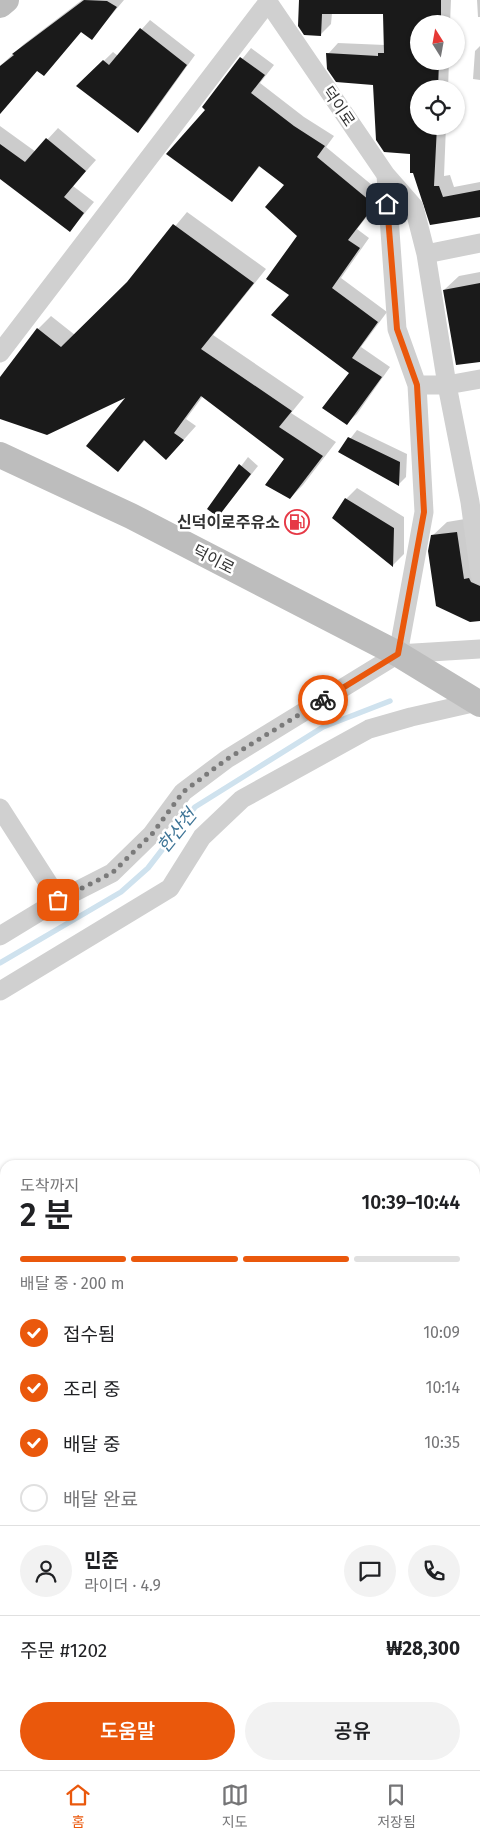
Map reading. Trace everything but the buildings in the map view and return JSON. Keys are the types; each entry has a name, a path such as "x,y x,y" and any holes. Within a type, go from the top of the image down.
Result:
{"main road":[{"path":"0,5 6,0"},
{"name":"덕이로","path":"0,455 131,516 398,654 479,703"}],"street":[{"name":"덕이로","path":"0,353 266,0 386,175 414,207 426,254 447,385 470,502 480,575"},
{"path":"386,175 397,329 417,385 424,512 398,654"},
{"path":"426,254 480,243"},
{"path":"417,385 447,385 480,380"},
{"path":"0,936 58,900 112,873 152,834 183,792 227,759 398,654 480,649"},
{"path":"0,991 170,888 202,837 242,799 369,729 411,717 479,703"},
{"path":"0,808 58,900"}],"waterway":[{"name":"한산천","path":"0,963 121,892 148,868 195,807 323,727 390,701"}],"way so far":[{"path":"58,900 112,873 152,834 183,792 227,759 323,700"}],"place":[{"name":"신덕이로주유소","path":"297,522"}],"route":[{"path":"323,700 398,654 424,512 417,385 397,329 387,204"}]}
